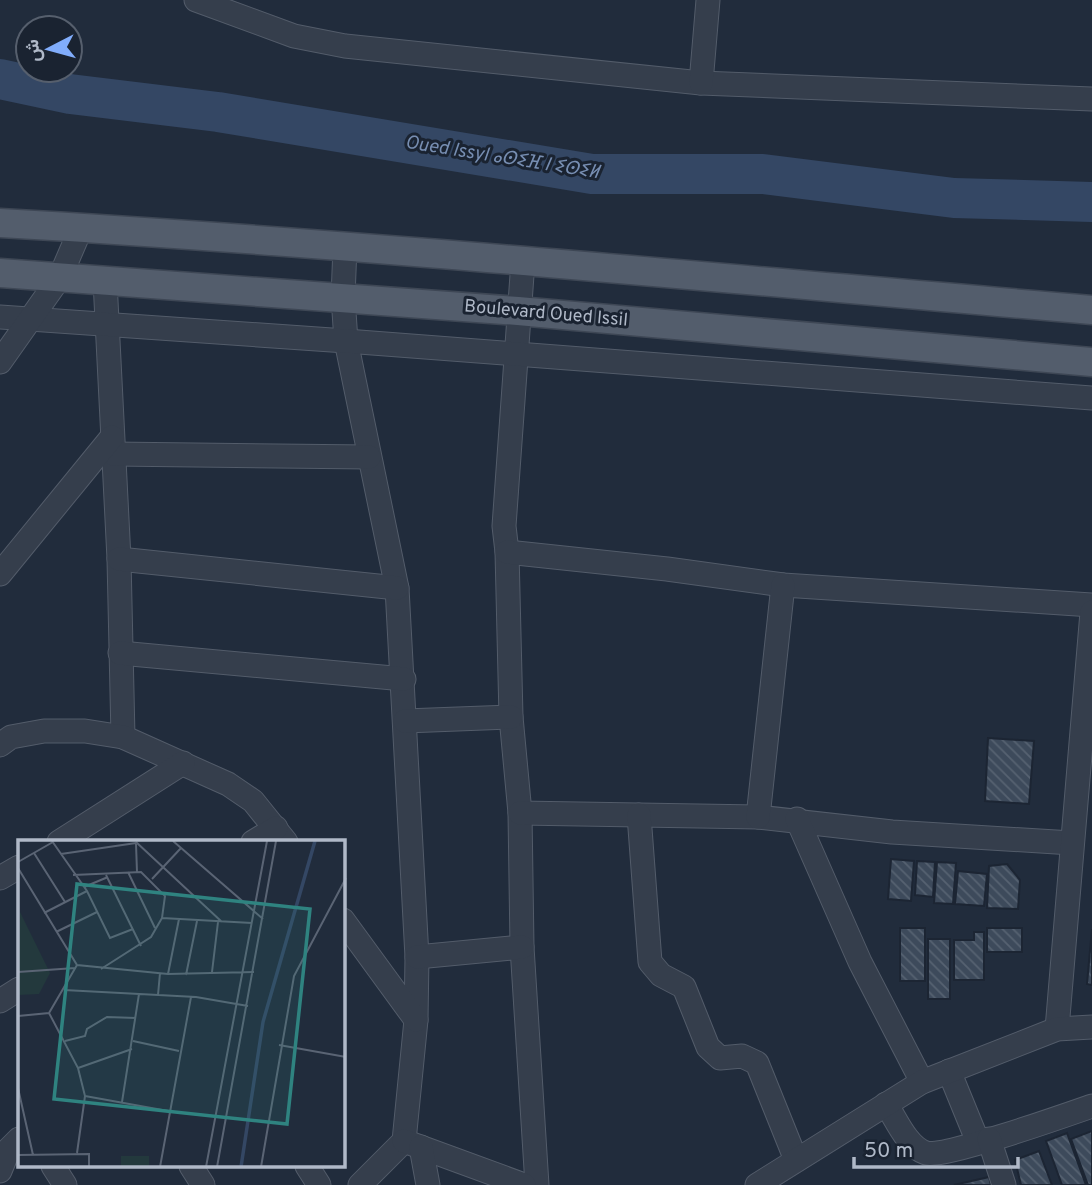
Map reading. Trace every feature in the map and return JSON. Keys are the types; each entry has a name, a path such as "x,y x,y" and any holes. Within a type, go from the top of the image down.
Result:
{"main road":[{"path":"0,223 523,261 1092,310"},
{"name":"Boulevard Oued Issil","path":"0,273 518,311 1092,362"}],"street":[{"path":"196,0 294,36 345,46 701,83 1092,99"},
{"path":"701,83 708,0"},
{"path":"0,362 60,277 81,228"},
{"path":"345,247 343,297 346,341 397,588 417,957 413,1144 428,1185"},
{"path":"523,261 504,526 512,716 520,813 522,947 537,1185"},
{"path":"105,281 119,559 123,737"},
{"path":"0,317 1092,398"},
{"path":"113,445 369,457"},
{"path":"0,574 113,445"},
{"path":"507,552 783,585 1092,605"},
{"path":"119,559 397,588"},
{"path":"758,817 783,585"},
{"path":"1057,1029 1092,612"},
{"path":"120,653 404,679"},
{"path":"405,721 512,716"},
{"path":"0,745 11,737 44,731 85,731 123,737 228,783 253,801 281,835 261,840"},
{"path":"62,840 183,763"},
{"path":"520,813 758,817 892,832 1072,843"},
{"path":"639,815 650,962 661,975 684,987 708,1047 720,1058 742,1056 757,1063 796,1160"},
{"path":"797,820 860,962 922,1082"},
{"path":"0,878 18,868"},
{"path":"345,923 416,1020"},
{"path":"417,957 522,947"},
{"path":"0,1001 18,990"},
{"path":"757,1185 922,1082 1057,1029 1092,1027"},
{"path":"948,1071 1004,1185"},
{"path":"886,1104 903,1133 924,1153 941,1153 1092,1106"},
{"path":"0,1171 10,1140"},
{"path":"360,1185 413,1144"},
{"path":"413,1144 524,1185"},
{"path":"54,1168 65,1185"},
{"path":"192,1168 203,1185"},
{"path":"307,1168 319,1185"}],"building":[{"path":"988,738 1034,741 1029,804 985,801"},
{"path":"891,859 914,861 911,901 888,899"},
{"path":"917,861 935,862 933,897 915,895"},
{"path":"937,862 956,863 953,904 934,903"},
{"path":"1007,864 1020,880 1018,909 987,908 989,866"},
{"path":"958,871 987,874 984,906 955,904"},
{"path":"900,928 925,928 925,981 900,981"},
{"path":"987,928 1022,928 1022,952 987,952"},
{"path":"1092,929 1092,985 1087,984"},
{"path":"974,932 984,932 984,980 954,980 954,940 974,940"},
{"path":"928,939 950,939 950,999 928,999"},
{"path":"1092,1131 1092,1185 1088,1185 1071,1139"},
{"path":"1067,1133 1086,1185 1062,1185 1046,1141"},
{"path":"1039,1151 1052,1185 1021,1185 1015,1160"},
{"path":"989,1177 991,1185 954,1185"}],"waterway":[{"name":"Oued Issyl ⴰⵙⵉⴼ ⵏ ⵉⵙⵉⵍ","path":"0,79 70,94 218,112 592,174 763,174 954,198 1092,202"}]}
